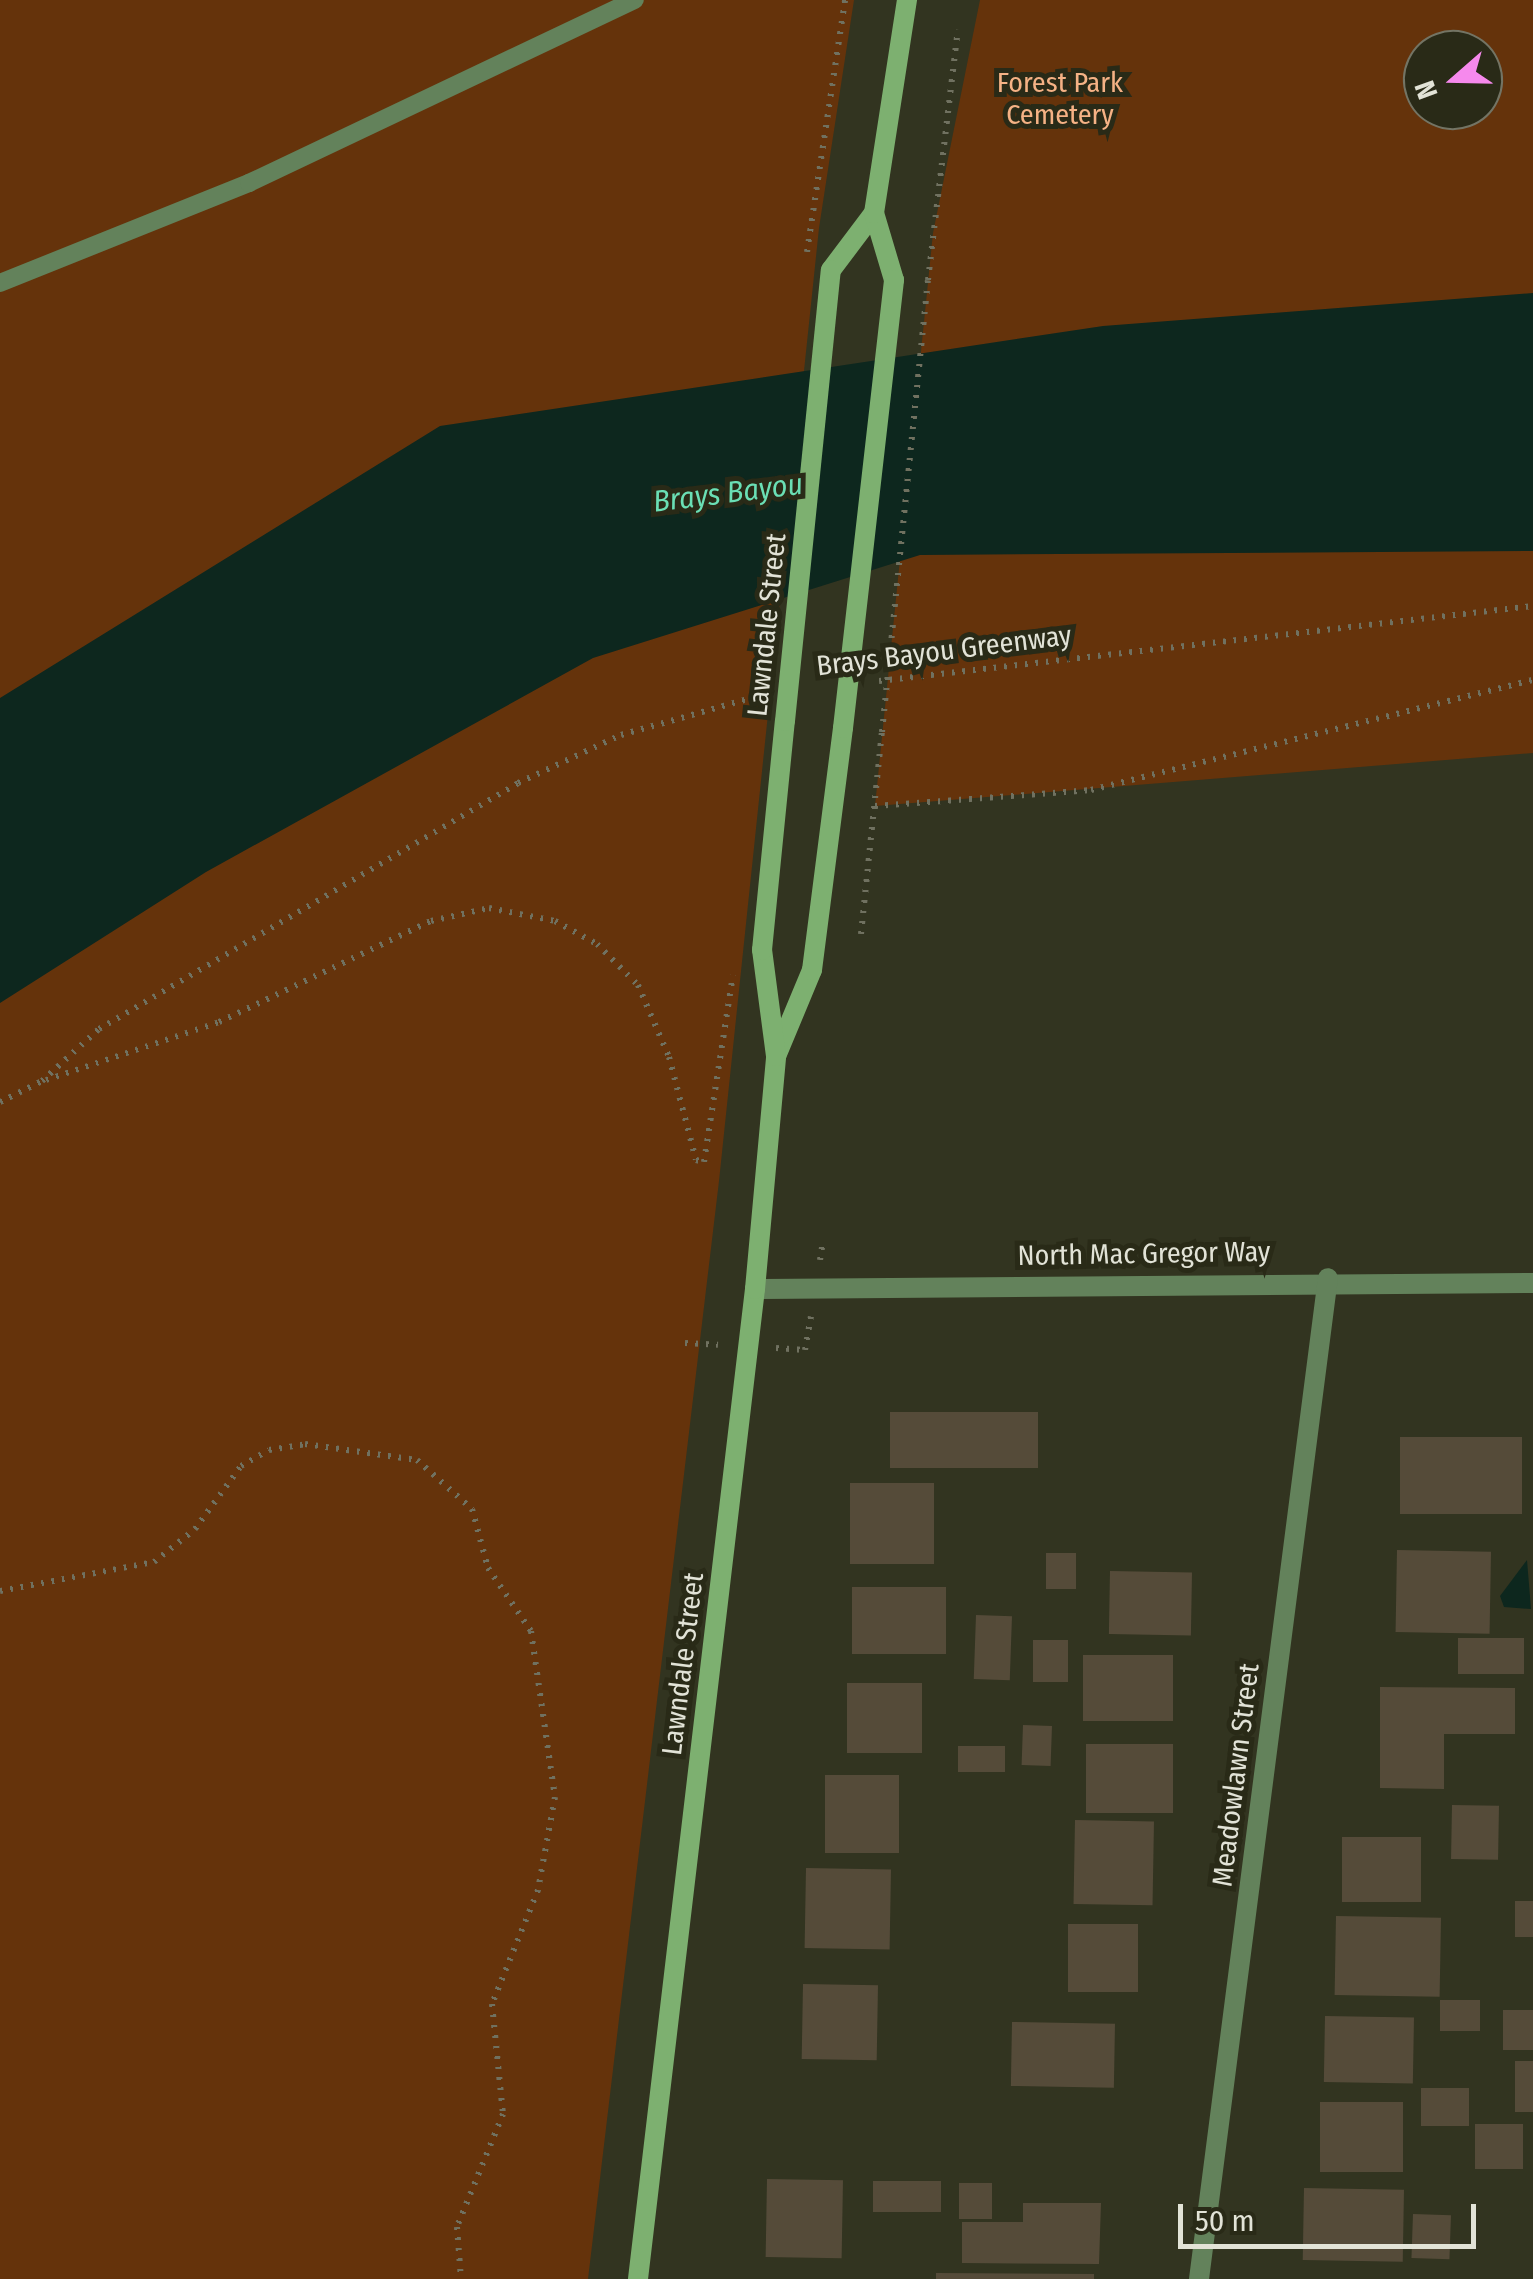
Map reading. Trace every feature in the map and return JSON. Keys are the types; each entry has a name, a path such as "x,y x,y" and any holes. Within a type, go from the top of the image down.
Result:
{"main road":[{"name":"Lawndale Street","path":"776,1056 812,970 844,728 894,280 874,213 907,0"},
{"name":"Lawndale Street","path":"638,2279 755,1288 776,1056 762,950 832,270 874,213"}],"street":[{"name":"North Mac Gregor Way","path":"755,1288 1328,1278 1533,1283"},
{"name":"Meadowlawn Street","path":"1199,2279 1328,1278"}],"lane":[{"path":"0,283 248,184 635,0"}],"path":[{"path":"805,268 846,0"},
{"path":"860,934 958,30"},
{"name":"Brays Bayou Greenway","path":"860,683 1533,606"},
{"path":"875,806 1090,790 1533,680"},
{"name":"Brays Bayou Greenway","path":"42,1081 99,1029 518,783 722,699 781,692"},
{"name":"Brays Bayou Greenway","path":"0,1102 42,1081 219,1022 431,921 490,908 555,921 597,944 638,985 669,1056 696,1160 704,1162 711,1121"},
{"path":"0,1591 154,1562 196,1529 241,1466 269,1450 305,1444 418,1460 472,1509 488,1568 531,1631 555,1797 538,1890 492,2004 503,2114 457,2228 461,2279"}],"green space":[{"path":"0,0 854,0 819,228 719,1181 588,2279 0,2279"},
{"name":"Forest Park Cemetery","path":"980,0 1533,0 1533,753 875,806 933,233"}],"water":[{"name":"Brays Bayou","path":"1533,293 1533,551 920,555 593,658 206,872 0,1003 0,698 440,426 1103,326"},
{"path":"1527,1560 1531,1609 1504,1607 1500,1596"}],"building":[{"path":"890,1412 1038,1412 1038,1468 890,1468"},
{"path":"1400,1437 1522,1437 1522,1514 1400,1514"},
{"path":"850,1483 934,1483 934,1564 850,1564"},
{"path":"1397,1550 1491,1552 1490,1634 1396,1632"},
{"path":"1046,1553 1076,1553 1076,1589 1046,1589"},
{"path":"1110,1571 1192,1572 1191,1635 1109,1634"},
{"path":"852,1587 946,1587 946,1654 852,1654"},
{"path":"976,1615 1012,1616 1010,1680 974,1679"},
{"path":"1458,1638 1524,1638 1524,1674 1458,1674"},
{"path":"1033,1640 1068,1640 1068,1682 1033,1682"},
{"path":"1083,1655 1173,1655 1173,1721 1083,1721"},
{"path":"847,1683 922,1683 922,1753 847,1753"},
{"path":"1380,1687 1515,1688 1515,1734 1444,1734 1444,1789 1380,1788"},
{"path":"1023,1725 1052,1726 1051,1766 1022,1765"},
{"path":"1086,1744 1173,1744 1173,1813 1086,1813"},
{"path":"958,1746 1005,1746 1005,1772 958,1772"},
{"path":"825,1775 899,1775 899,1853 825,1853"},
{"path":"1452,1805 1499,1806 1498,1860 1451,1859"},
{"path":"1075,1820 1154,1821 1153,1905 1074,1904"},
{"path":"1342,1837 1421,1837 1421,1902 1342,1902"},
{"path":"806,1868 891,1869 890,1949 805,1948"},
{"path":"1515,1901 1533,1901 1533,1937 1515,1937"},
{"path":"1336,1916 1441,1918 1440,1997 1335,1995"},
{"path":"1068,1924 1138,1924 1138,1992 1068,1992"},
{"path":"803,1984 878,1985 877,2060 802,2059"},
{"path":"1440,2000 1480,2000 1480,2031 1440,2031"},
{"path":"1503,2010 1533,2010 1533,2050 1503,2050"},
{"path":"1325,2016 1414,2018 1413,2084 1324,2082"},
{"path":"1012,2022 1115,2024 1114,2088 1011,2086"},
{"path":"1515,2061 1533,2061 1533,2112 1515,2112"},
{"path":"1421,2088 1469,2088 1469,2126 1421,2126"},
{"path":"1320,2102 1403,2102 1403,2172 1320,2172"},
{"path":"1475,2124 1523,2124 1523,2169 1475,2169"},
{"path":"767,2179 843,2180 842,2258 766,2257"},
{"path":"873,2181 941,2181 941,2212 873,2212"},
{"path":"959,2183 992,2183 992,2219 959,2219"},
{"path":"1304,2188 1404,2190 1403,2262 1303,2260"},
{"path":"1023,2203 1101,2203 1099,2264 962,2263 962,2222 1023,2222"},
{"path":"1413,2214 1451,2215 1449,2259 1411,2258"},
{"path":"936,2273 1094,2274 1094,2279 936,2279"}]}
